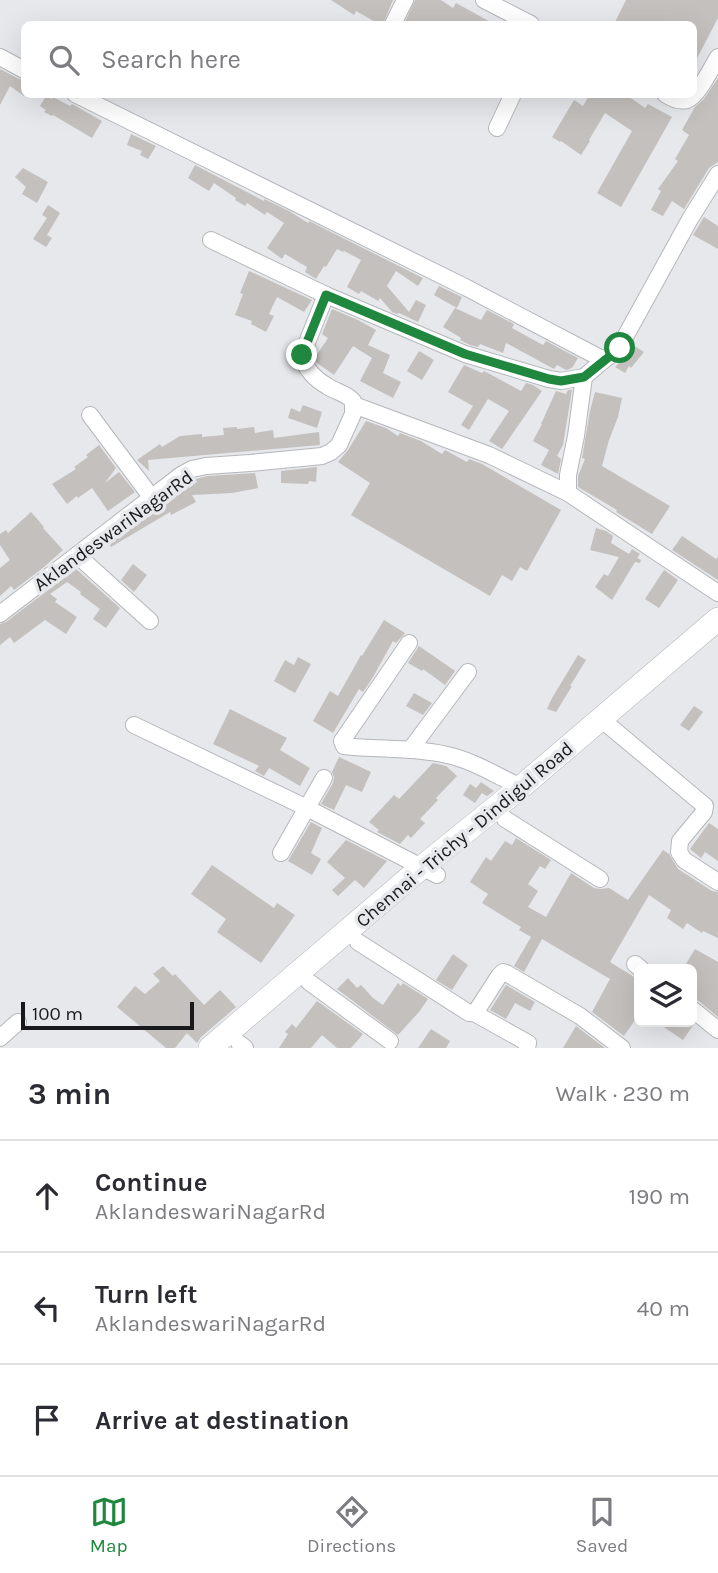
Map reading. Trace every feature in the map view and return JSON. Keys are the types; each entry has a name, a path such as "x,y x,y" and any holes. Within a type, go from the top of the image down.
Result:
{"highway":[{"name":"Chennai - Trichy - Dindigul Road","path":"607,724 718,619"},
{"name":"Chennai - Trichy - Dindigul Road","path":"210,1048 344,935 429,871 607,724 718,638"},
{"name":"Chennai - Trichy - Dindigul Road","path":"239,1046 309,982 358,942 429,871"}],"street":[{"path":"394,21 405,0"},
{"path":"484,0 525,21"},
{"path":"0,57 21,68"},
{"path":"697,92 718,57"},
{"path":"83,98 467,288 593,366"},
{"path":"497,128 511,98"},
{"path":"211,240 326,295 465,354 561,381 593,366 620,348 690,219 718,174"},
{"path":"326,295 302,355 303,363 326,386 348,396 354,404 489,455 568,492 718,593"},
{"path":"568,492 568,475 593,366"},
{"name":"AklandeswariNagarRd","path":"0,614 192,469 327,454 339,445 353,414 354,404"},
{"path":"90,415 152,498"},
{"path":"77,555 150,621"},
{"path":"409,643 342,742 345,746 410,750 454,757 512,801 600,879"},
{"path":"410,750 468,672"},
{"path":"607,724 705,806 704,812 678,847 684,860 718,881"},
{"path":"134,725 307,808 429,871"},
{"path":"282,853 324,778"},
{"path":"358,942 466,1011 528,1043 527,1048"},
{"path":"474,1013 504,972 580,1016 622,1048"},
{"path":"309,982 390,1041"},
{"path":"697,1013 718,1030"},
{"path":"0,1038 18,1022"}],"building":[{"path":"331,0 393,0 384,21 374,21 356,11 354,15"},
{"path":"415,0 441,0 453,8 456,3 489,21 405,21"},
{"path":"626,0 718,0 718,18 697,58 697,21 616,21"},
{"path":"0,69 21,79 21,94 10,86 0,105"},
{"path":"718,78 718,162 709,168 684,209 672,201 663,216 651,210 661,191 658,189 678,161 675,159 689,135 682,130 695,107"},
{"path":"45,98 55,98 70,106 72,104 102,121 92,138 44,112 46,110 40,106"},
{"path":"588,98 631,98 645,108 648,104 672,117 621,207 597,193 632,131 605,113 581,155 552,137 574,100 583,106"},
{"path":"131,134 156,146 148,159 140,155 142,151 127,145"},
{"path":"195,165 423,278 418,286 396,271 387,286 409,312 416,300 426,305 418,322 392,312 380,298 378,301 361,291 359,294 347,287 361,260 344,251 337,249 316,279 305,272 307,267 285,254 282,259 267,248 284,223 247,203 245,206 214,183 209,191 188,178"},
{"path":"23,168 48,182 37,203 22,194 26,187 15,177"},
{"path":"48,205 60,213 47,235 52,238 46,247 33,239 47,218 42,215"},
{"path":"704,217 718,226 718,249 693,235"},
{"path":"249,271 312,300 304,312 277,297 269,314 274,316 266,332 251,324 252,321 235,315"},
{"path":"439,286 462,297 457,308 434,295"},
{"path":"455,308 481,320 487,310 514,324 512,328 543,345 546,341 578,358 572,368 566,370 557,365 554,369 506,343 503,353 480,344 478,347 470,345 443,327"},
{"path":"332,309 376,330 368,345 390,355 383,373 401,382 393,398 360,381 372,358 353,346 334,375 314,359 328,338 322,334"},
{"path":"633,345 644,352 625,373 615,367"},
{"path":"419,351 434,360 422,380 407,371"},
{"path":"464,365 482,373 484,371 521,391 526,383 542,391 502,449 489,441 509,411 488,399 469,430 461,425 473,406 448,392"},
{"path":"568,390 572,390 563,445 557,456 561,459 558,474 541,465 549,450 533,441 556,391 566,394"},
{"path":"595,392 622,398 602,466 670,506 652,534 578,487"},
{"path":"303,405 322,412 317,428 288,418 291,408 300,412"},
{"path":"366,421 386,428 398,436 400,433 421,441 442,454 445,450 467,462 469,459 482,464 561,510 527,571 520,567 512,581 502,575 490,596 351,515 370,483 338,462"},
{"path":"254,427 255,433 273,430 274,438 319,432 320,445 148,460 149,471 137,460 160,444 162,447 180,436 224,435 223,428"},
{"path":"99,445 116,468 105,483 119,472 135,492 108,511 92,488 67,504 52,484 76,469 74,467"},
{"path":"317,467 316,482 281,483 281,471"},
{"path":"255,473 258,488 232,493 192,495 196,502 171,515 170,512 111,547 109,544 196,479"},
{"path":"31,512 63,550 14,590 11,586 0,596 0,568 10,560 0,545 0,534 6,530 8,533"},
{"path":"596,528 613,536 611,543 629,554 632,549 640,554 637,558 641,560 640,563 635,562 612,600 595,587 604,574 608,576 619,557 590,550"},
{"path":"682,536 716,559 718,557 718,580 672,550"},
{"path":"133,564 147,575 134,592 121,580"},
{"path":"76,569 120,608 106,628 93,619 100,609 67,582 50,594 57,599 55,602 77,617 66,634 45,620 14,643 10,637 0,645 0,624"},
{"path":"664,570 678,580 659,608 645,599"},
{"path":"384,620 405,633 396,643 393,641 373,677 363,692 359,689 333,733 313,721 330,691 338,696"},
{"path":"419,646 455,671 445,685 423,669 422,671 408,663"},
{"path":"578,655 586,660 572,686 556,712 547,709 552,698"},
{"path":"298,657 311,664 295,693 274,681 285,660 294,665"},
{"path":"414,693 432,703 423,715 406,706"},
{"path":"694,706 703,712 689,731 680,725"},
{"path":"230,709 287,738 280,750 310,768 300,786 269,768 264,776 255,771 259,766 213,744"},
{"path":"339,757 371,772 362,792 346,785 334,810 321,804 333,783 332,772"},
{"path":"433,763 446,766 457,776 420,819 425,823 411,838 408,835 400,844 377,832 379,830 369,822 394,795 399,799"},
{"path":"481,782 494,791 487,796 482,793 475,803 463,795 470,784 476,788"},
{"path":"311,822 322,828 311,853 321,859 312,875 288,861"},
{"path":"709,823 718,829 718,861 705,852 701,858 690,849"},
{"path":"516,838 551,860 545,869 540,866 528,884 538,891 528,907 546,917 571,873 594,888 609,888 628,900 663,850 669,854 678,869 712,891 718,892 718,938 703,931 702,933 687,923 683,929 667,918 671,910 649,895 610,962 634,977 634,1021 624,1036 592,1012 610,979 542,939 524,972 514,966 531,937 519,930 521,927 482,903 488,894 470,882 486,857 491,861 505,841 512,845"},
{"path":"346,840 387,861 364,888 355,880 338,896 332,890 345,878 327,862"},
{"path":"212,865 274,908 277,903 295,915 261,963 217,932 226,919 191,894"},
{"path":"695,949 718,962 718,1017 697,1000 697,964 686,964"},
{"path":"453,954 468,965 452,990 436,980"},
{"path":"163,966 173,976 175,974 204,1005 220,990 236,1007 197,1043 187,1033 175,1048 166,1048 117,1007 135,986 145,994 160,981 153,974"},
{"path":"348,978 357,988 361,985 383,1005 398,983 401,986 403,983 428,999 398,1035 337,989"},
{"path":"506,985 535,1002 530,1011 515,1003 506,1019 490,1010"},
{"path":"317,1001 363,1034 351,1048 337,1048 322,1035 311,1048 279,1048 288,1034 285,1032 292,1024 296,1028"},
{"path":"576,1026 605,1048 563,1048"},
{"path":"664,1027 692,1027 683,1040"},
{"path":"431,1029 450,1041 446,1048 418,1048"}],"route":[{"path":"302,355 326,295 465,354 549,379 561,381 584,377 620,348"}]}
